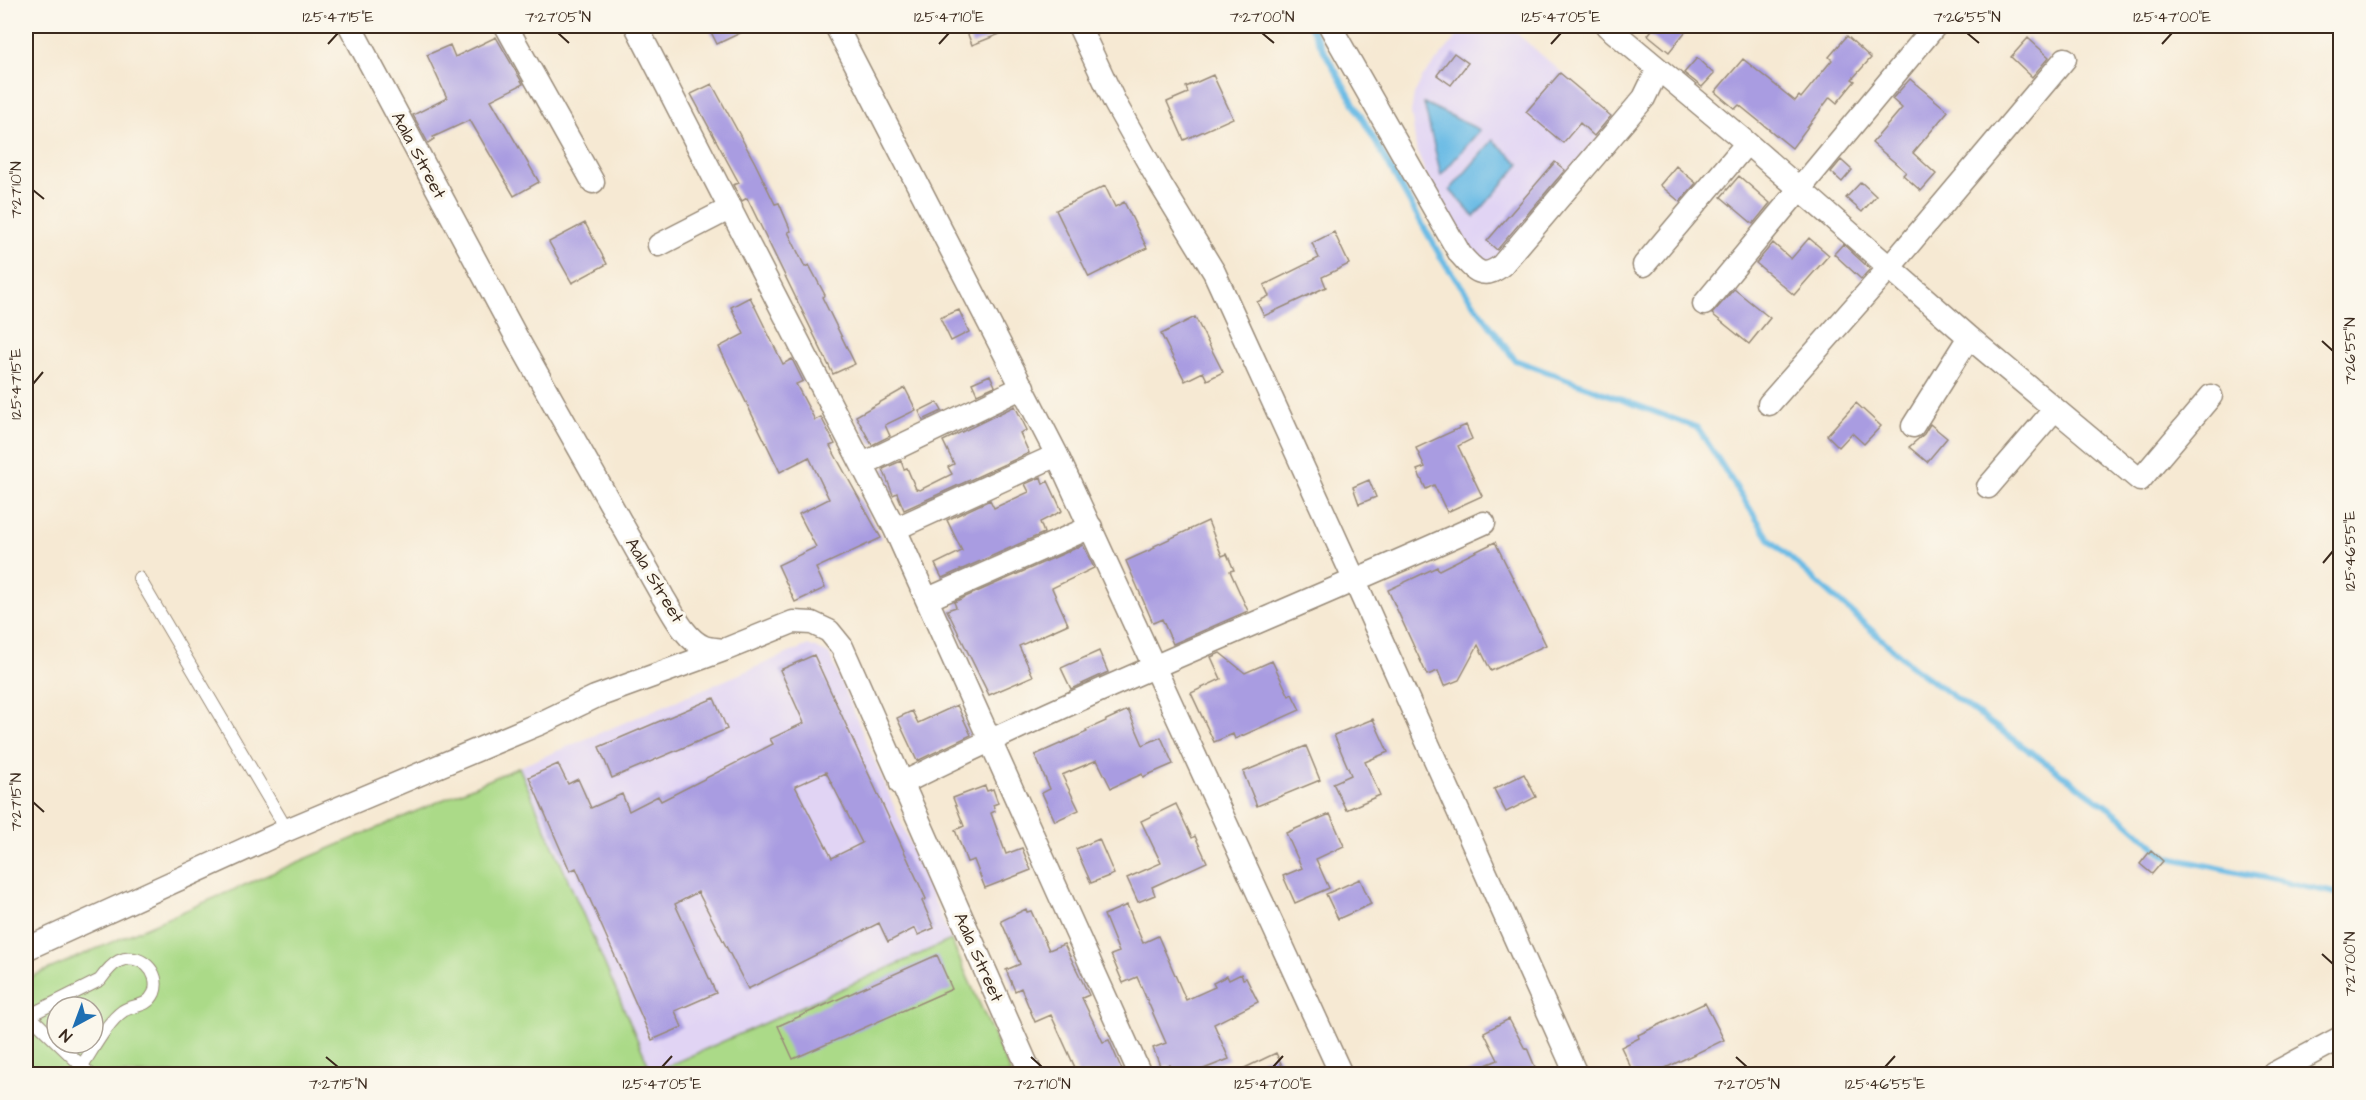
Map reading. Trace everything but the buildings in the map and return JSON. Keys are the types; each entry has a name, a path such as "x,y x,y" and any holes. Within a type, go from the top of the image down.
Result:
{"street":[{"path":"506,26 593,182"},
{"path":"636,26 895,529 1140,1074"},
{"path":"836,26 1057,455 1341,1074"},
{"path":"1079,26 1115,103 1214,272 1576,1074"},
{"path":"1329,26 1460,254 1472,267 1482,273 1493,273 1502,265 1644,98 1658,69"},
{"path":"1606,26 1747,143 1889,268 2140,480 2211,396"},
{"path":"1704,304 1935,26"},
{"name":"Aala Street","path":"355,27 518,340 682,627 704,647 724,650 793,622 812,623 829,631 842,647 1031,1074"},
{"path":"1769,404 1889,268 2066,59"},
{"path":"1644,266 1747,143"},
{"path":"659,245 731,208"},
{"path":"1913,426 1969,336"},
{"path":"863,464 1023,387"},
{"path":"1988,487 2055,409"},
{"path":"895,529 1057,455"},
{"path":"901,784 989,740 1153,666 1355,581 1484,523"},
{"path":"928,599 1091,527"},
{"path":"26,949 287,830 541,723 595,697 724,650"},
{"path":"2273,1074 2340,1038"}],"lane":[{"path":"139,578 287,830"},
{"path":"138,959 151,968 156,983 150,1000 124,1011 107,1028 86,1071 27,1016 100,980 107,970 121,960 138,959"}],"shaded area":[{"path":"1466,26 1508,26 1616,119 1493,262 1476,262 1430,187 1416,147 1411,112 1414,95 1422,78"},
{"path":"808,645 829,654 951,940 652,1073 519,767"}],"green space":[{"path":"519,767 652,1073 951,940 1011,1074 26,1074 26,979"}],"water":[{"path":"1424,103 1480,130 1441,175"},
{"path":"1493,140 1520,164 1474,217 1450,190"}],"waterway":[{"path":"1310,26 1443,261 1515,360 1698,428 1770,540 1914,668 2120,816 2167,857 2340,894"}]}
